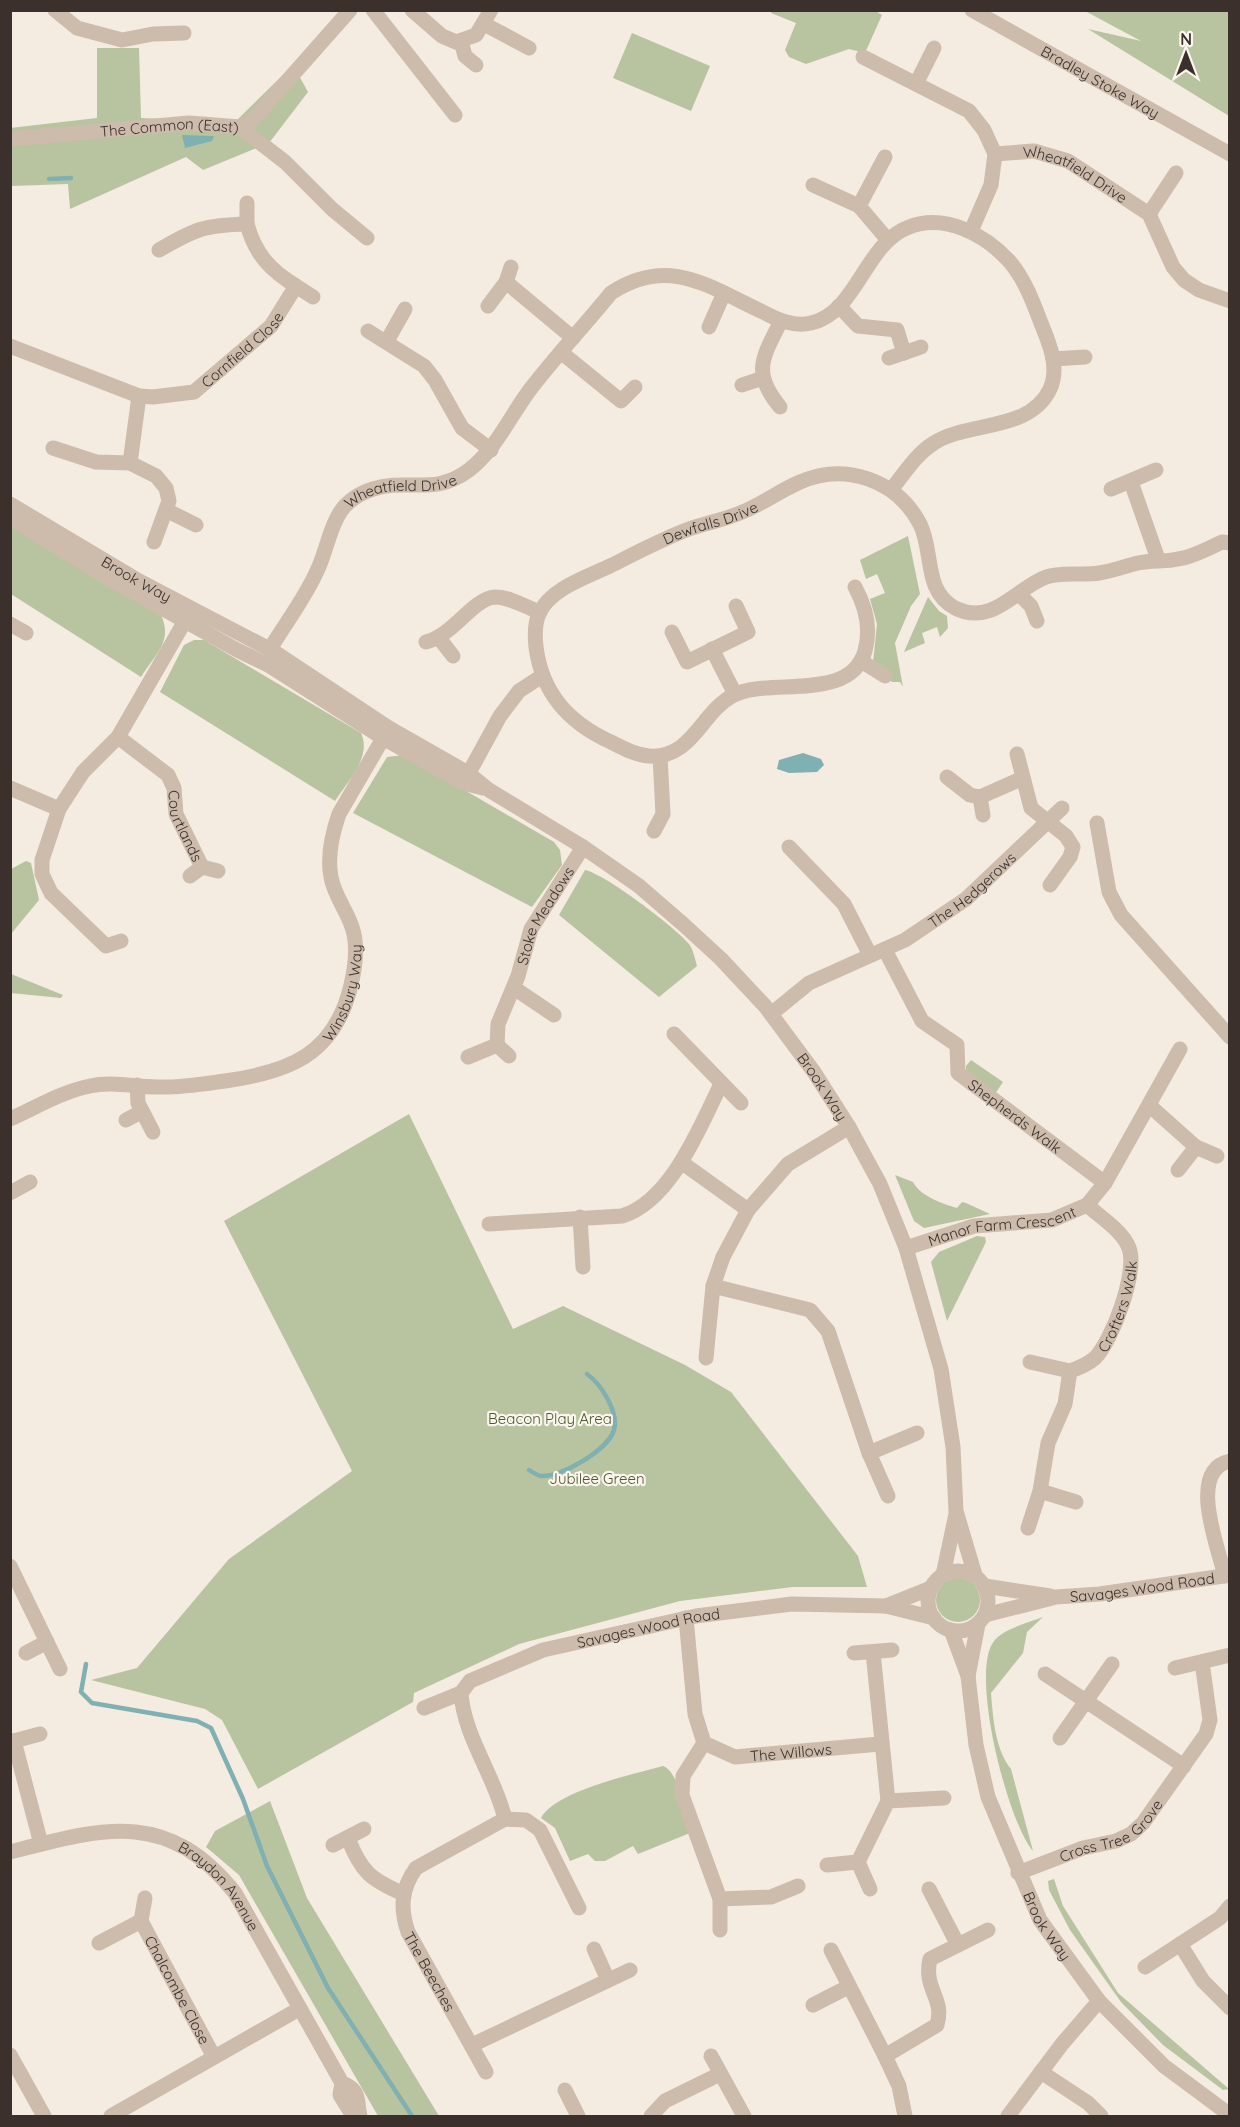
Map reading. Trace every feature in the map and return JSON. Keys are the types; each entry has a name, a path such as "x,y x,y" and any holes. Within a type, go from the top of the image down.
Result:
{"street":[{"path":"55,10 78,28 122,40 153,34 184,33"},
{"name":"The Common (East)","path":"10,139 189,123 240,127 250,122 258,114 350,10"},
{"path":"373,10 455,115"},
{"path":"412,10 442,36 461,41 476,35 488,17 529,48"},
{"name":"Bradley Stoke Way","path":"972,10 1230,154"},
{"path":"461,41 465,56 476,65"},
{"path":"917,82 934,48"},
{"path":"863,57 917,82 969,111 984,130 995,154 991,184 971,231"},
{"path":"240,127 285,162 367,238"},
{"name":"Wheatfield Drive","path":"995,154 1034,151 1068,161 1149,214"},
{"path":"859,206 885,157"},
{"path":"1176,173 1149,214 1173,267 1184,280 1199,290 1230,301"},
{"path":"813,184 859,206 887,239"},
{"path":"247,203 247,224 259,255 275,273 313,297"},
{"name":"Wheatfield Drive","path":"268,656 318,571 331,525 358,494 389,486 419,487 452,481 468,471 490,450 527,393 573,338 611,293 624,285 646,277 672,276 699,282 781,321 810,323 824,318 839,306 887,239 909,227 930,223 950,224 971,231 1010,262 1030,295 1053,359"},
{"path":"159,250 194,230 214,225 247,224"},
{"path":"488,306 506,282 511,267"},
{"path":"506,282 573,338"},
{"name":"Cornfield Close","path":"10,346 139,396 153,397 194,392 271,326 296,286"},
{"path":"709,327 724,293"},
{"path":"839,306 858,326 897,330 904,353"},
{"path":"387,341 405,309"},
{"path":"780,407 771,396 763,378 761,361 781,321"},
{"path":"368,331 424,366 435,380 462,428 490,450"},
{"path":"889,358 921,347"},
{"path":"562,353 618,406 635,387"},
{"path":"891,490 922,452 935,442 1011,419 1039,403 1050,389 1053,359 1085,357"},
{"path":"742,385 763,378"},
{"path":"130,463 139,396"},
{"path":"54,448 96,462 130,463 156,476 166,488 169,501 154,542"},
{"path":"1112,489 1156,470"},
{"name":"Dewfalls Drive","path":"539,612 553,597 573,584 662,540 740,513 799,482 820,475 850,474 874,480 891,490 908,506 921,527 934,584 942,598 954,607 968,612 982,612 1001,606 1046,577 1095,574 1158,559 1179,559 1222,542 1230,543"},
{"path":"1131,482 1158,559"},
{"name":"Brook Way","path":"10,504 188,615"},
{"path":"166,510 196,525"},
{"name":"Brook Way","path":"10,518 113,581 188,615 268,656 386,733 489,790 583,847 639,886 708,946 771,1014 814,1072 849,1127 880,1185 906,1248 941,1369 954,1447 956,1511 943,1575"},
{"path":"453,656 433,640 484,599 496,597 509,600 539,612 535,639 542,676 552,697 570,718 603,739 636,754 660,756 689,743 712,712 735,694 817,685 836,680 849,673 861,661 868,639 867,621 855,587"},
{"path":"1020,595 1030,606 1037,621"},
{"path":"672,632 687,662 748,632 736,606"},
{"path":"121,941 105,953 46,887 42,860 59,809 83,772 118,737 188,615"},
{"path":"712,649 735,694"},
{"path":"861,661 885,676"},
{"path":"466,778 500,716 519,691 542,676"},
{"name":"Winsbury Way","path":"10,1119 66,1092 83,1088 118,1084 186,1086 275,1072 294,1065 316,1050 332,1032 348,998 355,956 353,929 338,899 331,876 334,830 339,814 386,733"},
{"name":"Courtlands","path":"118,737 168,776 174,789 176,814 196,872 218,871"},
{"path":"1017,754 1030,808 1066,836 1073,847 1070,857 1050,885"},
{"path":"654,831 663,814 660,756"},
{"path":"947,777 970,795 980,797 1023,778"},
{"path":"10,788 59,809"},
{"path":"980,797 983,815"},
{"name":"The Hedgerows","path":"771,1014 809,983 905,940 966,899 990,879 1062,808"},
{"path":"1097,823 1109,892 1121,915 1230,1037"},
{"name":"Stoke Meadows","path":"497,1045 498,1024 514,988 531,929 583,847"},
{"path":"789,847 844,904 877,953"},
{"name":"Shepherds Walk","path":"877,953 922,1021 957,1045 958,1073 1105,1183"},
{"path":"514,988 554,1015"},
{"path":"674,1034 741,1103"},
{"path":"468,1057 497,1045 509,1056"},
{"name":"Manor Farm Crescent","path":"906,1248 974,1226 1052,1220 1087,1205 1105,1183 1180,1049"},
{"path":"489,1224 622,1216 634,1213 645,1205 681,1162 693,1143 721,1084"},
{"path":"137,1085 141,1112 153,1132"},
{"path":"1150,1106 1196,1147 1206,1149 1217,1156"},
{"path":"126,1120 141,1112"},
{"path":"706,1358 712,1286 723,1257 748,1210 788,1164 849,1127"},
{"path":"1178,1170 1196,1147"},
{"path":"681,1162 748,1210"},
{"path":"10,1193 30,1182"},
{"name":"Crofters Walk","path":"1070,1371 1095,1358 1105,1344 1123,1301 1131,1262 1130,1249 1123,1238 1087,1205"},
{"path":"580,1217 583,1267"},
{"path":"712,1286 810,1310 828,1330 869,1453 888,1496"},
{"path":"1028,1528 1040,1491 1045,1455 1065,1404 1070,1371 1030,1362"},
{"path":"869,1453 917,1433"},
{"path":"1227,1575 1206,1493 1209,1475 1222,1463 1230,1461"},
{"path":"1040,1491 1076,1502"},
{"name":"Brook Way","path":"956,1511 980,1581"},
{"path":"10,1566 60,1670"},
{"path":"964,1571 980,1581 988,1605 982,1619 970,1629 951,1630 934,1618 929,1609 931,1588 943,1575 964,1571"},
{"name":"Savages Wood Road","path":"982,1619 1056,1597 1227,1575"},
{"name":"Savages Wood Road","path":"980,1581 1056,1597"},
{"name":"Savages Wood Road","path":"886,1606 931,1588"},
{"name":"Savages Wood Road","path":"424,1708 461,1693 470,1681 543,1650 686,1618 792,1604 886,1606 934,1618"},
{"path":"686,1618 695,1714 704,1743 682,1776 682,1795 720,1899 720,1930"},
{"name":"Brook Way","path":"968,1676 982,1619"},
{"name":"Brook Way","path":"951,1630 968,1676 976,1745 988,1797 1018,1873 1040,1920 1099,2001 1164,2066 1230,2115"},
{"path":"26,1653 47,1642"},
{"path":"854,1653 892,1650"},
{"path":"858,1862 888,1801 880,1744 873,1652"},
{"path":"1175,1668 1230,1655"},
{"name":"Cross Tree Grove","path":"1018,1873 1083,1848 1116,1841 1131,1834 1143,1823 1206,1734 1210,1720 1202,1662"},
{"path":"1060,1738 1112,1664"},
{"path":"1045,1674 1184,1766"},
{"path":"461,1693 463,1712 495,1784 506,1819 526,1820 540,1830 579,1908"},
{"path":"40,1734 12,1741 41,1844"},
{"name":"The Willows","path":"704,1743 735,1757 880,1744"},
{"path":"888,1801 944,1798"},
{"name":"The Beeches","path":"486,2072 408,1932 403,1916 404,1894 408,1879 416,1868 506,1819"},
{"name":"Braydon Avenue","path":"10,1852 114,1829 152,1834 198,1855 220,1873 235,1893 342,2083 351,2087 361,2104 360,2115"},
{"path":"333,1845 364,1829"},
{"path":"348,1838 359,1865 374,1881 404,1894"},
{"path":"827,1865 858,1862"},
{"path":"858,1862 870,1889"},
{"path":"720,1899 771,1897 798,1886"},
{"path":"929,1889 958,1945"},
{"name":"Chalcombe Close","path":"145,1898 141,1921 214,2057"},
{"path":"1145,1966 1220,1918 1230,1905"},
{"name":"Chalcombe Close","path":"99,1943 141,1921"},
{"path":"885,2056 938,2025 941,2012 927,1975 930,1959 988,1930"},
{"path":"1180,1944 1203,1981 1230,2008"},
{"path":"594,1949 608,1980"},
{"path":"831,1950 899,2086 904,2116"},
{"path":"472,2045 630,1970"},
{"path":"813,2005 848,1987"},
{"path":"1008,2116 1099,2001"},
{"name":"Chalcombe Close","path":"111,2116 299,2009"},
{"path":"10,2055 44,2116"},
{"path":"711,2056 744,2116"},
{"path":"1041,2072 1088,2103 1101,2116"},
{"path":"651,2116 665,2101 720,2074"},
{"path":"565,2090 578,2116"}],"green space":[{"path":"772,10 874,10 882,15 865,53 849,49 806,64 789,57 785,50 796,23 771,13"},
{"path":"1085,11 1229,11 1229,116 1088,29 1141,41"},
{"path":"632,33 710,66 691,111 613,78"},
{"path":"97,48 139,48 141,118 235,122 293,65 308,92 269,143 203,170 186,157 70,209 68,184 11,186 10,128 97,118"},
{"path":"10,525 160,613 164,623 164,639 141,677 11,594"},
{"path":"908,536 920,594 911,606 895,643 903,687 900,682 892,682 873,663 877,624 870,599 885,593 877,574 866,579 860,560"},
{"path":"928,597 939,611 947,616 948,628 940,637 937,627 922,633 925,643 904,652"},
{"path":"194,640 204,640 361,733 364,742 361,760 335,801 160,692 184,645"},
{"path":"404,755 554,842 560,850 562,865 532,907 353,813 387,757"},
{"path":"26,861 31,863 39,900 11,934 11,869"},
{"path":"585,870 608,881 670,926 689,944 697,966 659,997 559,915"},
{"path":"10,974 63,995 61,998 11,993"},
{"path":"971,1060 1003,1082 995,1094 966,1072 966,1066"},
{"name":"Jubilee Green","path":"409,1114 513,1329 563,1306 685,1365 731,1392 858,1556 867,1587 793,1587 680,1601 519,1644 414,1693 413,1702 258,1789 222,1720 205,1709 91,1680 137,1668 229,1559 352,1471 224,1221"},
{"path":"895,1175 913,1182 926,1195 939,1202 957,1208 962,1202 990,1214 924,1228 914,1221"},
{"path":"977,1236 985,1237 986,1242 947,1321 931,1262 939,1252"},
{"path":"958,1578 967,1579 974,1584 979,1591 979,1609 974,1616 967,1621 958,1622 949,1621 942,1616 937,1609 936,1600 937,1591 942,1584 949,1579"},
{"path":"1043,1617 1027,1632 1023,1653 991,1693 998,1743 1011,1769 1033,1851 1013,1811 995,1747 986,1683 987,1658 994,1641 999,1636 1010,1629"},
{"path":"663,1766 669,1770 678,1785 690,1833 638,1854 633,1846 605,1861 595,1861 588,1854 570,1861 555,1828 541,1818 549,1808 596,1785"},
{"path":"270,1801 307,1898 439,2116 378,2116 239,1875 206,1847 215,1831"},
{"path":"1054,1879 1063,1906 1118,1993 1229,2089 1223,2090 1163,2045 1121,2002 1070,1930 1049,1890 1048,1881"}],"water":[{"path":"182,135 214,136 212,141 185,148"},
{"path":"803,753 821,759 824,765 817,772 789,773 777,769 779,760"}],"waterway":[{"path":"49,179 71,178"},
{"path":"529,1470 541,1476 571,1468 593,1454 610,1438 614,1430 614,1415 603,1391 587,1374"},
{"path":"86,1664 81,1692 92,1703 197,1721 211,1728 243,1799 267,1866 328,1988 412,2116"}],"park label":[{"name":"Beacon Play Area","path":"550,1418"}]}
